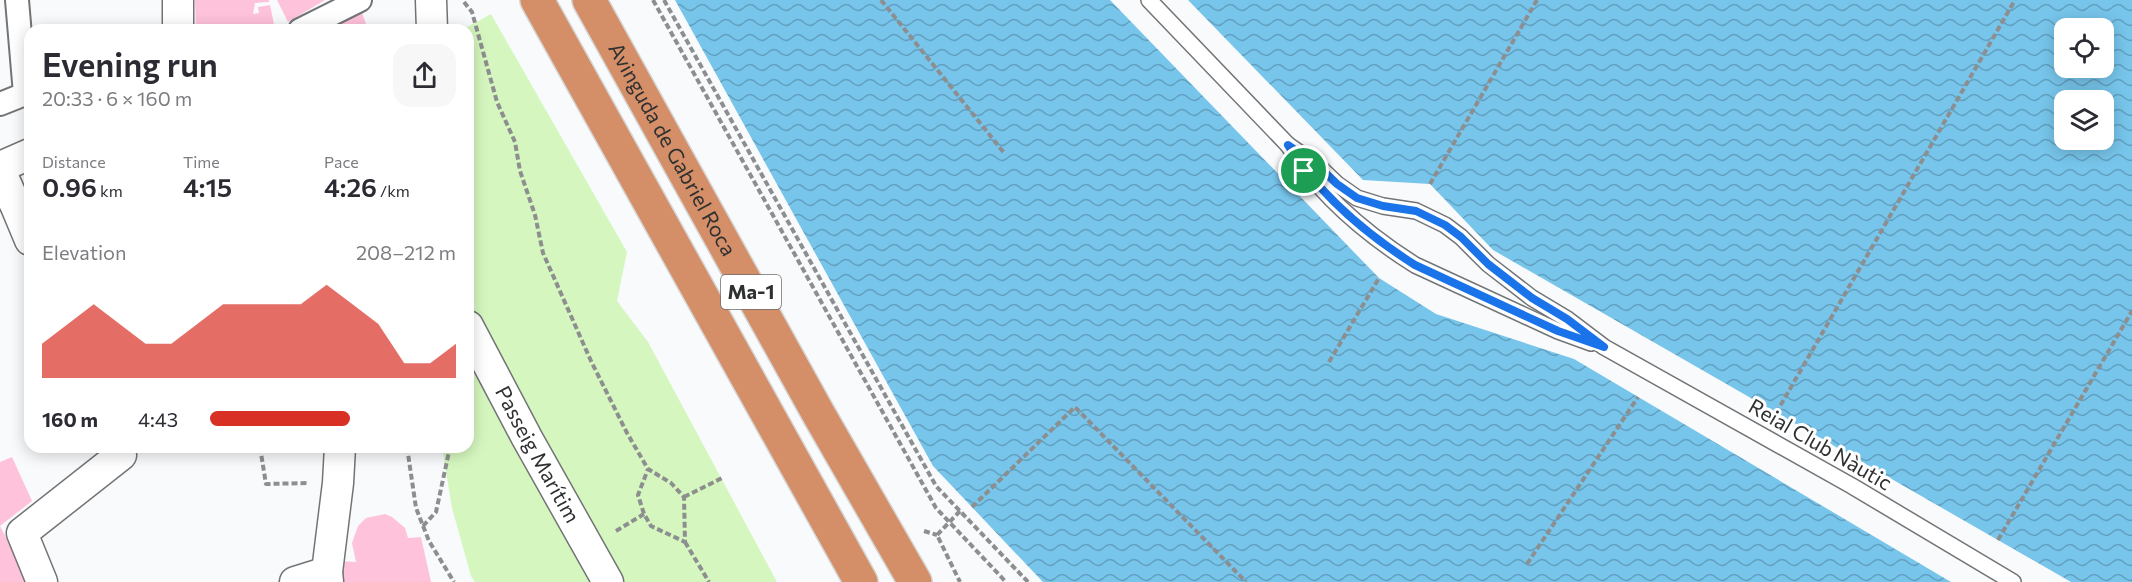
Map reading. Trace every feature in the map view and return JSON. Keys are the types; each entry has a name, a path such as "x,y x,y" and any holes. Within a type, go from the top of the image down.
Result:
{"highway":[{"name":"Avinguda de Gabriel Roca","path":"537,0 861,582"},
{"name":"Avinguda de Gabriel Roca","path":"589,0 915,582"}],"street":[{"path":"17,0 24,82"},
{"path":"178,0 178,24"},
{"path":"312,24 360,0"},
{"path":"431,0 432,24"},
{"path":"0,104 24,94"},
{"path":"23,204 0,168 24,157"},
{"name":"Passeig Marítim","path":"474,337 527,438 608,582"},
{"path":"42,582 22,533 119,453"},
{"path":"295,582 328,577 340,453"}],"lane":[{"path":"1149,0 1288,145 1317,165 1337,184 1357,198 1383,206 1416,211 1445,225 1461,237 1476,254 1524,291 1604,347"},
{"path":"1288,145 1304,171 1341,208 1393,251 1415,265 1558,331 1604,347"},
{"name":"Reial Club Nàutic","path":"1604,347 1852,486 2013,582"}],"path":[{"path":"463,0 472,12 496,102 515,142 520,171 535,215 543,253 591,361 627,433 648,469 672,483 684,497 685,542 709,582"},
{"path":"653,0 936,508 1006,582"},
{"path":"664,0 936,486 1028,582"},
{"path":"881,0 1005,154"},
{"path":"1430,184 1537,0"},
{"path":"1776,413 2015,0"},
{"path":"1329,362 1379,278"},
{"path":"1998,540 2132,311"},
{"path":"1527,564 1638,398"},
{"path":"972,507 1076,407 1246,582"},
{"path":"261,453 266,484 338,483"},
{"path":"408,453 416,508 429,541 454,582"},
{"path":"423,526 436,512 449,453"},
{"path":"648,469 638,495 644,514 651,526 685,542"},
{"path":"684,497 722,478"},
{"path":"960,511 937,535 960,582"},
{"path":"611,533 644,514"}],"green space":[{"path":"491,14 627,252 617,301 648,342 777,582 475,582 471,576 452,508 443,453 474,453 473,24"}],"water":[{"path":"675,0 1110,0 1379,278 1436,314 1574,359 1951,582 1043,582 933,466"},
{"path":"1188,0 2132,0 2132,582 2071,582 1493,250 1430,184 1363,180"}],"building":[{"path":"195,0 269,0 269,2 255,3 253,14 259,13 258,7 270,5 274,24 196,24"},
{"path":"277,0 325,0 288,22"},
{"path":"360,7 366,24 326,24"},
{"path":"12,457 32,501 0,526 0,462"},
{"path":"385,514 405,528 408,538 421,537 431,582 341,582 340,561 356,562 352,543 358,526 366,518"},
{"path":"0,526 29,582 0,582"}],"route":[{"path":"1288,145 1317,165 1337,184 1357,198 1383,206 1416,211 1445,225 1461,237 1476,254 1532,298 1567,319 1604,347 1558,331 1415,265 1364,228 1304,171 1288,145"}]}
